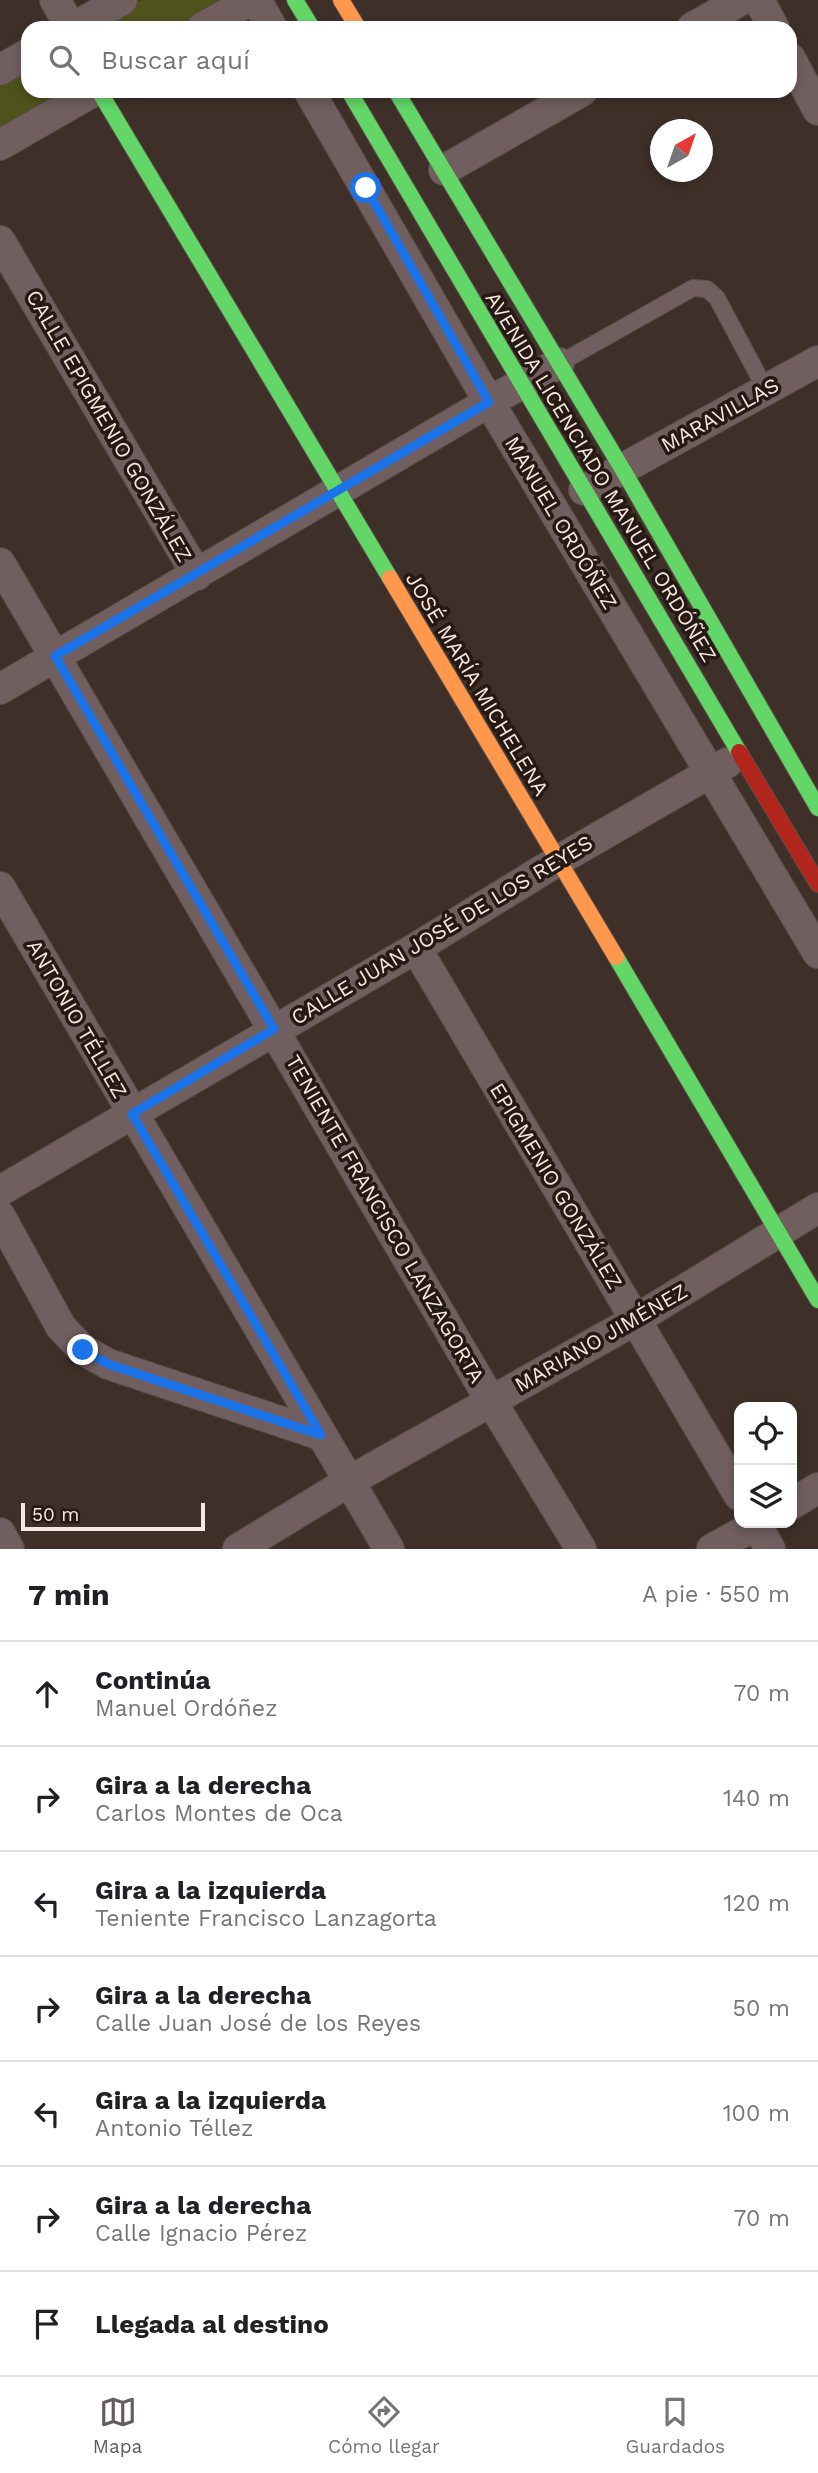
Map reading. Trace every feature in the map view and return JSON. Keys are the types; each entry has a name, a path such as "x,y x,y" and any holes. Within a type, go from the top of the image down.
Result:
{"main road":[{"path":"295,0 308,21"},
{"path":"341,0 354,21"},
{"name":"JOSÉ MARÍA MICHELENA","path":"101,98 559,860 818,1300"},
{"name":"AVENIDA LICENCIADO MANUEL ORDÓÑEZ","path":"353,98 818,884"},
{"name":"AVENIDA LICENCIADO MANUEL ORDÓÑEZ","path":"400,98 623,470 774,733 814,791"}],"street":[{"path":"55,0 68,21"},
{"path":"84,21 122,0"},
{"path":"215,21 253,0 267,21"},
{"path":"704,21 741,0"},
{"path":"759,0 770,21"},
{"path":"0,71 21,58"},
{"path":"797,71 818,110"},
{"path":"0,145 84,98"},
{"name":"MANUEL ORDÓÑEZ","path":"313,98 489,402 818,953"},
{"path":"444,170 570,98"},
{"name":"CALLE EPIGMENIO GONZÁLEZ","path":"0,241 197,575"},
{"name":"MARAVILLAS","path":"584,490 818,360"},
{"path":"0,689 559,363"},
{"name":"TENIENTE FRANCISCO LANZAGORTA","path":"0,563 491,1401 581,1549"},
{"name":"CALLE JUAN JOSÉ DE LOS REYES","path":"0,1191 416,948 559,860 710,774 774,733"},
{"path":"772,804 814,791"},
{"name":"ANTONIO TÉLLEZ","path":"0,887 388,1549"},
{"name":"EPIGMENIO GONZÁLEZ","path":"416,948 734,1487"},
{"name":"MARIANO JIMÉNEZ","path":"238,1549 348,1482 635,1320 818,1208"},
{"path":"0,1216 61,1327 83,1350 108,1364 321,1435"},
{"path":"797,1501 818,1489"},
{"path":"712,1549 760,1530"},
{"path":"0,1533 9,1549"}],"lane":[{"path":"559,363 693,288 707,289 717,298 766,390"}],"green space":[{"path":"141,0 233,0 198,21 105,21"},
{"path":"21,70 21,98 68,98 0,138 0,83"}],"traffic: fast":[{"path":"295,0 308,21"},
{"path":"103,98 390,578"},
{"path":"353,98 739,752"},
{"path":"400,98 623,470 818,808"},
{"path":"616,957 818,1300"}],"traffic: slow":[{"path":"341,0 354,21"},
{"path":"390,578 616,957"}],"traffic: jam":[{"path":"739,752 818,884"}],"route":[{"path":"83,1350 108,1364 321,1435 132,1114 274,1029 55,656 489,402 366,188"}]}
